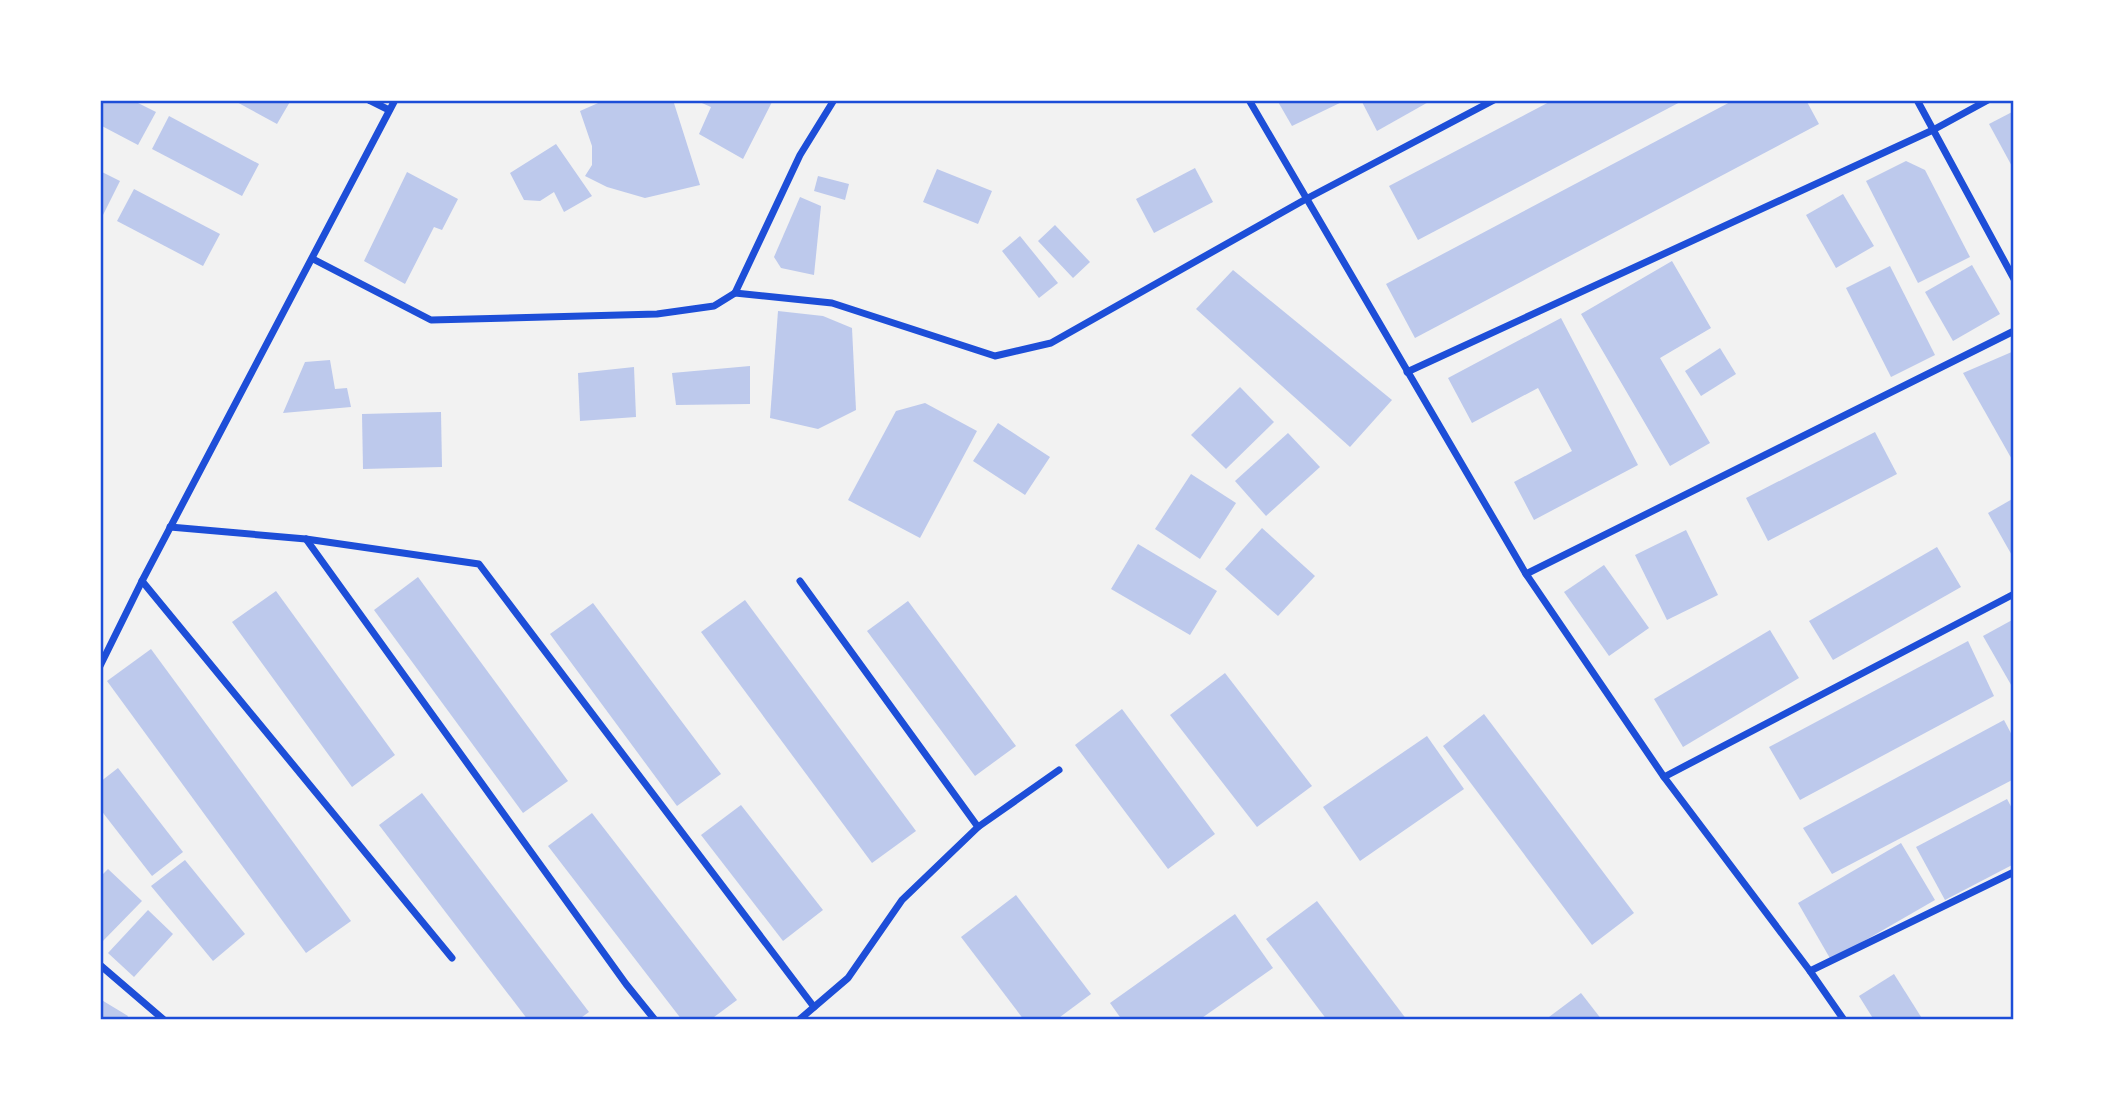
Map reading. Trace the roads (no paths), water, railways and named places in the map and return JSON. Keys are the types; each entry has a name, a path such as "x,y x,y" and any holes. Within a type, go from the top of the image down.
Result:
{"street":[{"path":"369,100 389,110"},
{"path":"100,666 170,527 395,100"},
{"path":"313,258 430,320 657,314 714,306 735,293 800,155 834,100"},
{"path":"1249,100 1526,575 1664,777 1844,1020"},
{"path":"735,293 832,303 995,356 1051,343 1306,199 1492,100"},
{"path":"1917,100 2014,279"},
{"path":"1407,372 1933,130 1988,100"},
{"path":"1526,575 2014,331"},
{"path":"170,527 306,539 479,564 814,1007"},
{"path":"306,539 654,1020"},
{"path":"142,581 452,958"},
{"path":"800,581 978,827"},
{"path":"1664,777 2014,594"},
{"path":"799,1020 848,978 902,901 978,827 1059,770"},
{"path":"1810,971 2014,872"},
{"path":"100,965 164,1020"}]}
